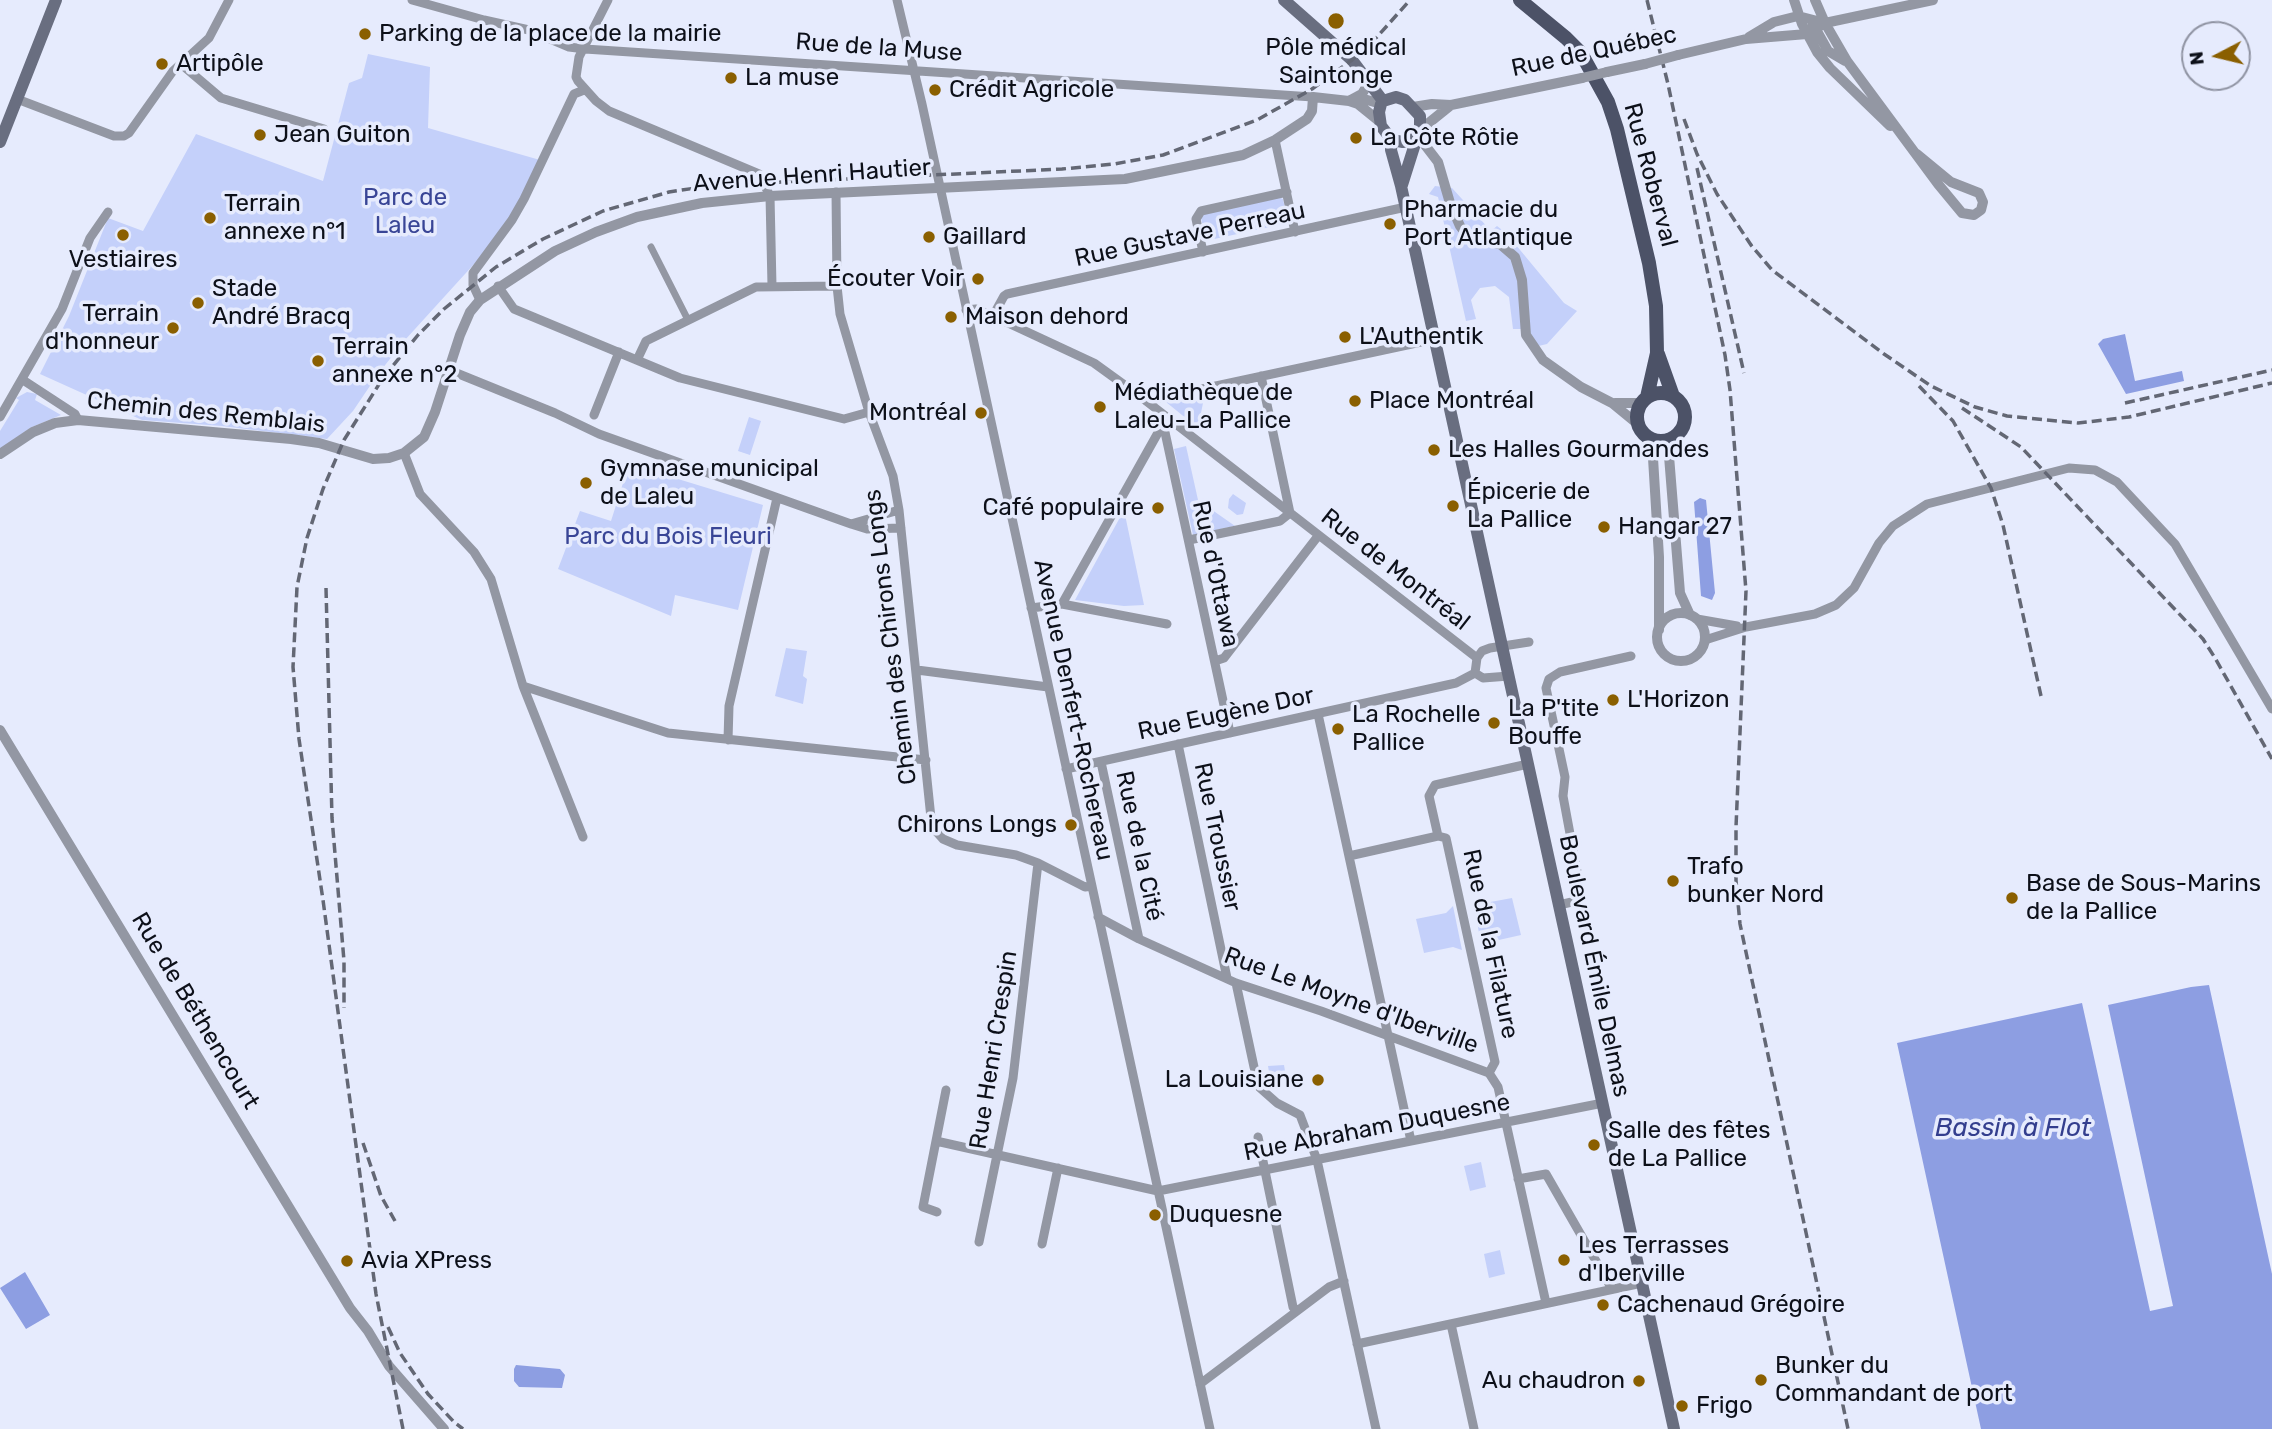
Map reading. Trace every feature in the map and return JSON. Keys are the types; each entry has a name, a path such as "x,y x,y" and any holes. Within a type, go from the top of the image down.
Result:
{"main road":[{"path":"0,142 56,0"},
{"path":"1284,0 1352,60 1366,78 1370,75 1387,101"},
{"name":"Rue Roberval","path":"1520,0 1550,23 1581,53 1608,102 1627,164 1656,306 1657,353 1645,400"},
{"path":"1387,101 1405,100 1420,116 1418,135 1401,186"},
{"path":"1387,101 1379,121 1384,132 1392,140 1403,142 1418,135"},
{"name":"Boulevard Émile Delmas","path":"1392,140 1391,150 1406,207 1603,1103 1671,1428"},
{"name":"Rue Roberval","path":"1657,353 1673,396"},
{"path":"1657,393 1673,396 1683,407 1685,415 1682,429 1669,439 1662,440 1644,431 1638,418 1645,400 1657,393"}],"street":[{"path":"17,99 114,136 124,136 129,133 173,71 209,38 229,0"},
{"name":"Rue de la Muse","path":"412,0 529,30 569,47 585,49 1387,101"},
{"path":"608,0 579,57 576,77 584,90 608,111 759,174 770,196 772,286"},
{"name":"Avenue Denfert-Rochereau","path":"897,0 915,72 1210,1429 1222,1429"},
{"path":"1794,0 1811,24 1847,61 1902,137"},
{"path":"1815,0 1811,24 1817,52 1830,68 1902,137 1962,213 1974,215 1981,210 1981,195 1951,182 1917,154"},
{"name":"Rue de Québec","path":"1413,107 1451,105 1645,64 1811,24 1933,0"},
{"name":"Rue de Québec","path":"1746,39 1774,22 1811,24"},
{"path":"181,64 220,98 324,129"},
{"path":"1366,78 1353,99 1379,121"},
{"path":"480,300 473,285 473,273 518,209 574,94 584,90"},
{"name":"Avenue Henri Hautier","path":"404,453 424,437 430,426 465,322 473,306 498,286 555,251 596,232 637,217 702,203 770,196 1113,181 1237,157 1275,140 1307,119 1312,111 1313,97"},
{"name":"Rue de Québec","path":"1418,135 1451,105"},
{"path":"1418,135 1438,163 1450,203 1467,235 1500,244 1516,257 1522,280 1527,335 1543,360 1581,387 1612,402 1624,405 1645,400"},
{"path":"1275,140 1295,232"},
{"name":"Chemin des Chirons Longs","path":"836,192 836,286 840,314 869,412 893,476 899,510 931,818 935,830 943,839 967,848 1016,855 1085,887 1091,886"},
{"path":"1203,252 1196,219 1201,211 1287,192"},
{"name":"Rue Gustave Perreau","path":"993,316 1007,294 1406,207"},
{"path":"0,417 62,309 90,238 108,212"},
{"path":"651,247 688,320"},
{"path":"498,286 514,309 680,378 844,419 869,412"},
{"path":"637,360 646,341 756,287 836,286"},
{"name":"Rue de Montréal","path":"966,310 976,309 993,316 1094,363 1477,658"},
{"path":"1146,401 1435,338"},
{"path":"594,415 619,352"},
{"path":"449,370 599,434 851,524 867,529 901,528"},
{"path":"1261,376 1290,513"},
{"path":"23,380 75,414 78,419"},
{"path":"1612,402 1644,431 1653,458 1659,557 1659,646 1663,652 1683,661 1696,656 1705,640 1705,633 1679,593 1669,439"},
{"name":"Chemin des Remblais","path":"0,453 33,432 55,423 78,419 290,439 318,443 373,459 404,453"},
{"path":"1062,604 1165,420"},
{"name":"Rue d'Ottawa","path":"1165,420 1230,733"},
{"path":"404,453 420,494 474,552 491,579 523,686 583,837"},
{"path":"1705,640 1746,627 1815,614 1836,606 1854,588 1878,543 1893,526 1927,504 2069,468 2095,470 2117,482 2175,544 2272,709"},
{"path":"728,740 729,706 777,498"},
{"path":"851,524 899,510"},
{"name":"Rue de Montréal","path":"1188,540 1280,521 1290,513"},
{"path":"1215,661 1224,658 1318,536"},
{"path":"1031,608 1062,604 1167,624"},
{"path":"1659,630 1662,623 1675,615 1726,626 1746,627"},
{"path":"1509,676 1483,678 1475,673 1477,658 1482,651 1529,642"},
{"path":"1559,905 1576,901 1581,893 1563,796 1565,777 1546,688 1549,679 1560,672 1631,656"},
{"path":"916,670 1048,687"},
{"name":"Rue Eugène Dor","path":"1066,769 1456,683 1475,673"},
{"path":"523,686 668,733 926,760"},
{"path":"1318,714 1411,1141"},
{"name":"Rue de Béthencourt","path":"0,730 354,1314 385,1370 409,1401 437,1429"},
{"name":"Rue Troussier","path":"1178,744 1231,981 1260,1088 1278,1103 1300,1115 1318,1160 1376,1429"},
{"name":"Rue de la Cité","path":"1101,762 1139,939"},
{"path":"1438,836 1429,796 1435,785 1528,764"},
{"name":"Rue de la Filature","path":"1349,856 1438,836 1446,838 1495,1062 1495,1067 1489,1073"},
{"name":"Rue Henri Crespin","path":"979,1242 1013,1078 1038,863"},
{"name":"Rue Le Moyne d'Iberville","path":"1098,917 1231,981 1489,1073 1498,1087 1545,1303"},
{"path":"937,1212 923,1207 946,1090"},
{"name":"Rue Abraham Duquesne","path":"1158,1191 1603,1103"},
{"path":"1258,1137 1293,1307 1297,1311"},
{"path":"936,1141 1158,1191"},
{"path":"1042,1244 1058,1168"},
{"path":"1518,1179 1546,1174 1612,1289"},
{"path":"1200,1384 1329,1287 1344,1282"},
{"path":"1357,1344 1642,1283"},
{"name":"Rue de Béthencourt","path":"354,1314 368,1331 389,1366 443,1429"},
{"path":"1451,1324 1474,1429"}],"green space":[{"name":"Parc de Laleu","path":"368,54 430,67 428,128 540,160 512,216 475,263 405,340 353,411 327,439 222,426 142,420 40,374 69,316 108,218 143,231 196,134 323,181 349,83 362,78"},
{"path":"1435,186 1452,188 1491,231 1497,226 1506,233 1564,303 1577,311 1547,344 1534,347 1525,329 1513,329 1509,297 1495,286 1480,288 1471,300 1476,319 1466,321 1438,197 1429,194"},
{"path":"1279,197 1283,199 1288,223 1205,241 1201,217 1203,213"},
{"path":"27,392 37,394 35,400 61,415 32,427 0,449 0,431 19,400 16,398"},
{"path":"1205,393 1198,428 1166,402 1184,398"},
{"path":"749,417 761,421 750,455 738,451"},
{"path":"1186,446 1198,500 1235,526 1193,535 1174,449"},
{"name":"Parc du Bois Fleuri","path":"629,464 763,505 738,610 675,595 671,616 558,569 580,511 611,521"},
{"path":"1233,494 1246,503 1243,514 1237,515 1228,508"},
{"path":"1124,510 1144,605 1124,606 1075,600"},
{"path":"786,648 807,651 803,676 807,679 803,704 775,696"},
{"path":"1512,898 1521,935 1481,944 1474,905"},
{"path":"1453,906 1462,950 1453,947 1424,953 1416,919 1446,913"},
{"path":"1284,1065 1286,1077 1277,1090 1270,1078 1268,1066"},
{"path":"1481,1162 1486,1187 1470,1191 1464,1166"},
{"path":"1500,1250 1505,1274 1489,1278 1484,1254"}],"water":[{"path":"2125,334 2135,381 2182,371 2184,381 2126,394 2098,344 2103,339"},
{"path":"1700,498 1706,500 1715,593 1712,600 1701,596 1694,502"},
{"name":"Bassin à Flot","path":"2209,985 2272,1274 2272,1429 1981,1429 1897,1043 2082,1003 2150,1311 2173,1306 2108,1005"},
{"path":"25,1272 50,1315 26,1329 0,1288"},
{"path":"516,1365 560,1369 565,1375 562,1388 519,1387 514,1381"}],"railway":[{"path":"403,1429 376,1294 299,739 293,667 297,587 307,538 323,489 344,440 383,378 418,335 444,309 496,267 543,239 603,211 669,192 716,185 1062,169 1114,164 1163,155 1257,120 1312,89 1352,60 1410,0"},
{"path":"1647,0 1668,84 1730,390 1746,591 1736,827 1736,881 1740,924 1848,1429"},
{"path":"1684,119 1697,154 1717,194 1751,245 1772,270 1931,386 1975,407 2007,416 2078,423 2129,417 2272,383"},
{"path":"1697,168 1744,373"},
{"path":"2125,403 2272,370"},
{"path":"1919,386 1953,421 1991,488 2003,525 2041,696"},
{"path":"1962,408 2021,447 2203,639 2272,759"},
{"path":"326,588 332,818 344,961 344,1008"},
{"path":"363,1143 381,1196 395,1221"},
{"path":"388,1327 400,1353 428,1394 463,1429"}],"place":[{"name":"Pôle médical Saintonge","path":"1336,21"},
{"name":"Parking de la place de la mairie","path":"365,34"},
{"name":"Artipôle","path":"162,64"},
{"name":"La muse","path":"731,78"},
{"name":"Crédit Agricole","path":"935,90"},
{"name":"Jean Guiton","path":"260,135"},
{"name":"La Côte Rôtie","path":"1356,138"},
{"name":"Terrain annexe n°1","path":"210,218"},
{"name":"Pharmacie du Port Atlantique","path":"1390,224"},
{"name":"Vestiaires","path":"123,235"},
{"name":"Gaillard","path":"929,237"},
{"name":"Écouter Voir","path":"978,279"},
{"name":"Stade André Bracq","path":"198,303"},
{"name":"Maison dehord","path":"951,317"},
{"name":"Terrain d'honneur","path":"173,328"},
{"name":"L'Authentik","path":"1345,337"},
{"name":"Terrain annexe n°2","path":"318,361"},
{"name":"Place Montréal","path":"1355,401"},
{"name":"Médiathèque de Laleu-La Pallice","path":"1100,407"},
{"name":"Montréal","path":"981,413"},
{"name":"Les Halles Gourmandes","path":"1434,450"},
{"name":"Gymnase municipal de Laleu","path":"586,483"},
{"name":"Épicerie de La Pallice","path":"1453,506"},
{"name":"Café populaire","path":"1158,508"},
{"name":"Hangar 27","path":"1604,527"},
{"name":"L'Horizon","path":"1613,700"},
{"name":"La P'tite Bouffe","path":"1494,723"},
{"name":"La Rochelle Pallice","path":"1338,729"},
{"name":"Chirons Longs","path":"1071,825"},
{"name":"Trafo bunker Nord","path":"1673,881"},
{"name":"Base de Sous-Marins de la Pallice","path":"2012,898"},
{"name":"La Louisiane","path":"1318,1080"},
{"name":"Salle des fêtes de La Pallice","path":"1594,1145"},
{"name":"Duquesne","path":"1155,1215"},
{"name":"Les Terrasses d'Iberville","path":"1564,1260"},
{"name":"Avia XPress","path":"347,1261"},
{"name":"Cachenaud Grégoire","path":"1603,1305"},
{"name":"Bunker du Commandant de port","path":"1761,1380"},
{"name":"Au chaudron","path":"1639,1381"},
{"name":"Frigo","path":"1682,1406"}]}
